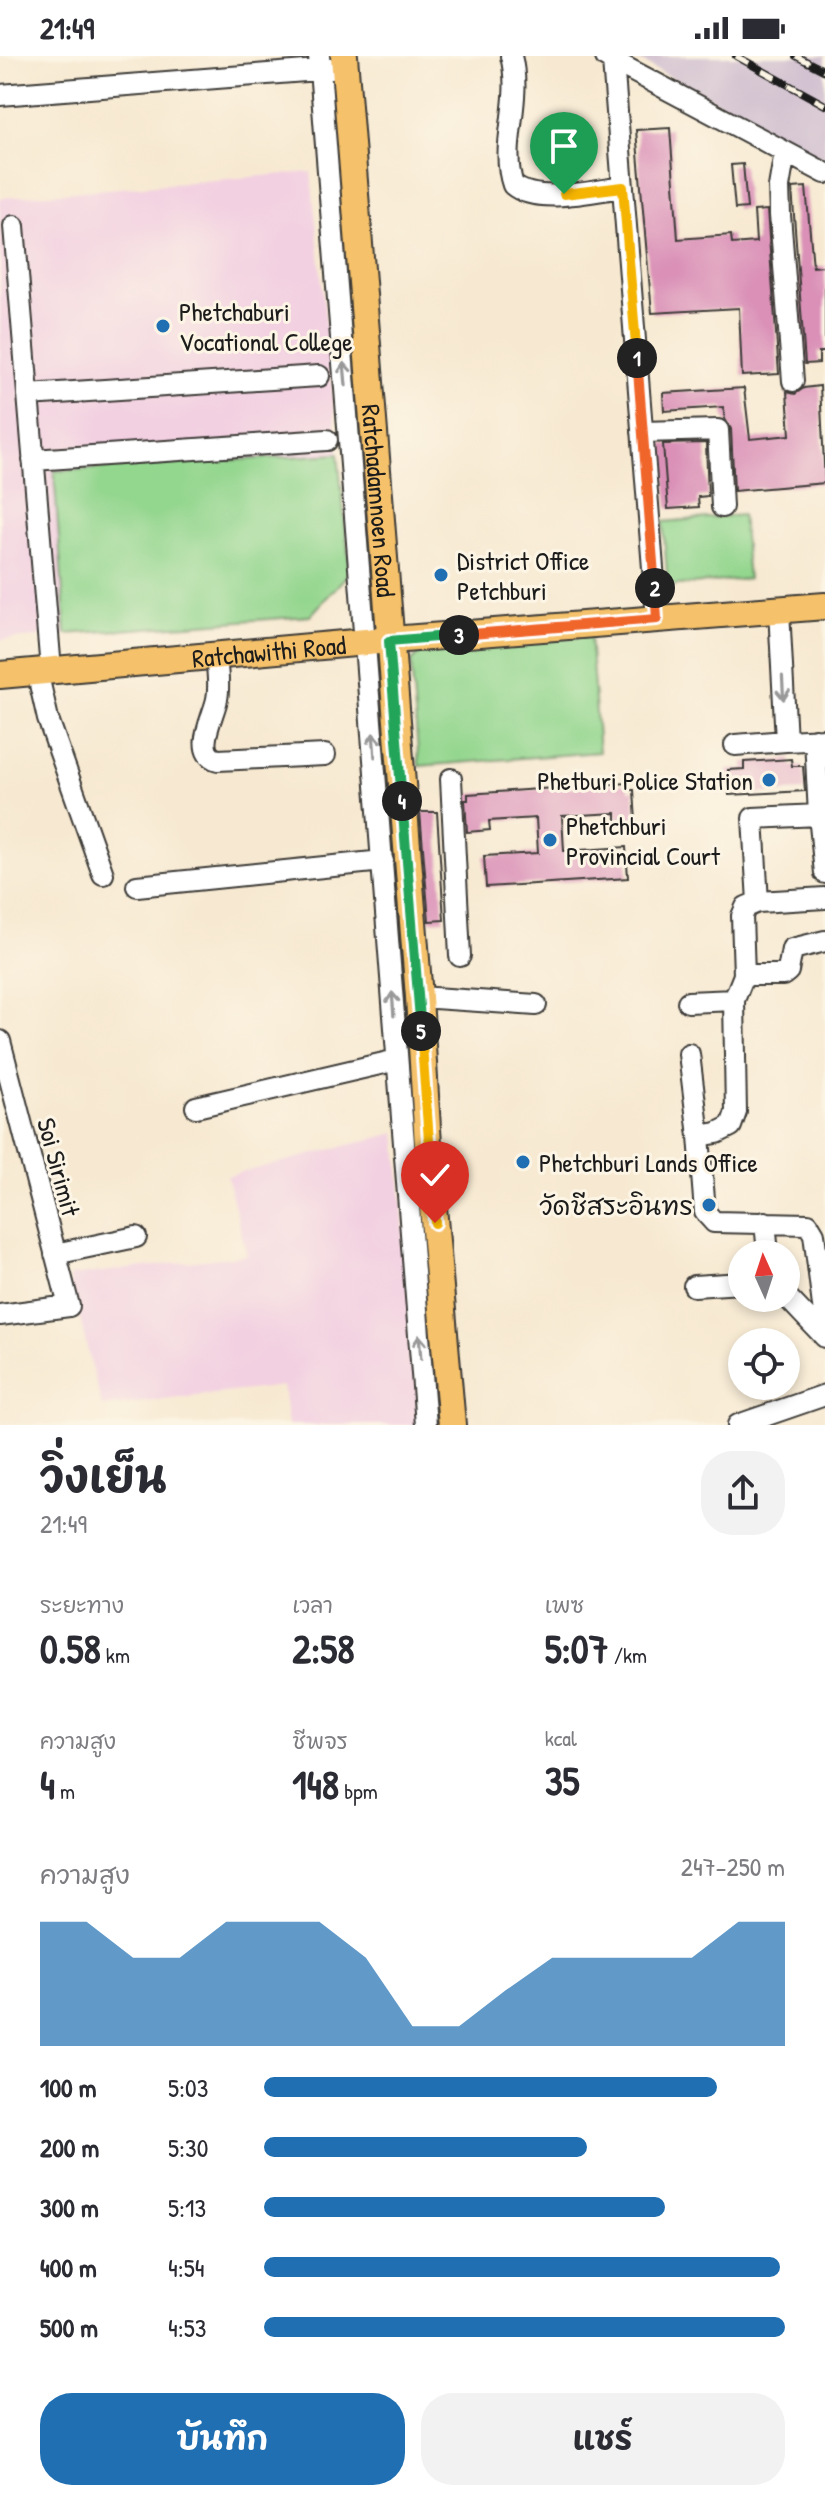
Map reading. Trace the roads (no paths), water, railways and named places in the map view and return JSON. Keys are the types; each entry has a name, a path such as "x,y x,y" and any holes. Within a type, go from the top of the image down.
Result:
{"main road":[{"name":"Ratchadamnoen Road","path":"332,62 378,641 390,849 419,997 418,1162 437,1393 452,1425"},
{"name":"Ratchawithi Road","path":"0,675 825,606"}],"street":[{"path":"511,56 515,104 508,160 513,185 532,195 623,187"},
{"path":"609,58 623,187 657,619"},
{"path":"609,58 825,173"},
{"path":"0,95 332,62"},
{"path":"785,152 779,187 793,381"},
{"path":"14,226 33,460 48,719 103,874"},
{"path":"28,395 319,376"},
{"path":"642,432 718,430 722,507"},
{"path":"33,460 327,440"},
{"path":"779,610 786,741"},
{"path":"216,655 218,696 205,747 211,759 325,755"},
{"path":"735,745 820,739 819,815 825,873"},
{"path":"451,779 460,956"},
{"path":"758,902 753,818 819,815"},
{"path":"137,886 390,849 397,1060 418,1162"},
{"path":"699,1136 725,1130 734,1121 734,1000 744,975 742,916 746,907 758,902 825,898"},
{"path":"744,975 783,975 788,971 792,949 825,941"},
{"path":"419,997 536,1005"},
{"path":"688,1002 734,1000"},
{"name":"Soi Sirimit","path":"0,1041 69,1306 0,1315"},
{"path":"689,1054 705,1212 709,1219 722,1222 802,1222 811,1228 825,1322"},
{"path":"196,1107 397,1060"},
{"path":"765,1222 767,1240"},
{"path":"55,1254 136,1237"},
{"path":"694,1286 728,1284"},
{"path":"800,1311 825,1337"},
{"path":"426,1425 437,1393"},
{"path":"738,1425 825,1395"}],"railway":[{"path":"736,56 825,105"},
{"path":"796,56 825,71"}],"place":[{"name":"Phetchaburi Vocational College","path":"163,326"},
{"name":"District Office Petchburi","path":"441,575"},
{"name":"Phetburi Police Station","path":"769,780"},
{"name":"Phetchburi Provincial Court","path":"550,840"},
{"name":"Phetchburi Lands Office","path":"523,1162"},
{"name":"วัดชีสระอินทร","path":"709,1205"}]}
